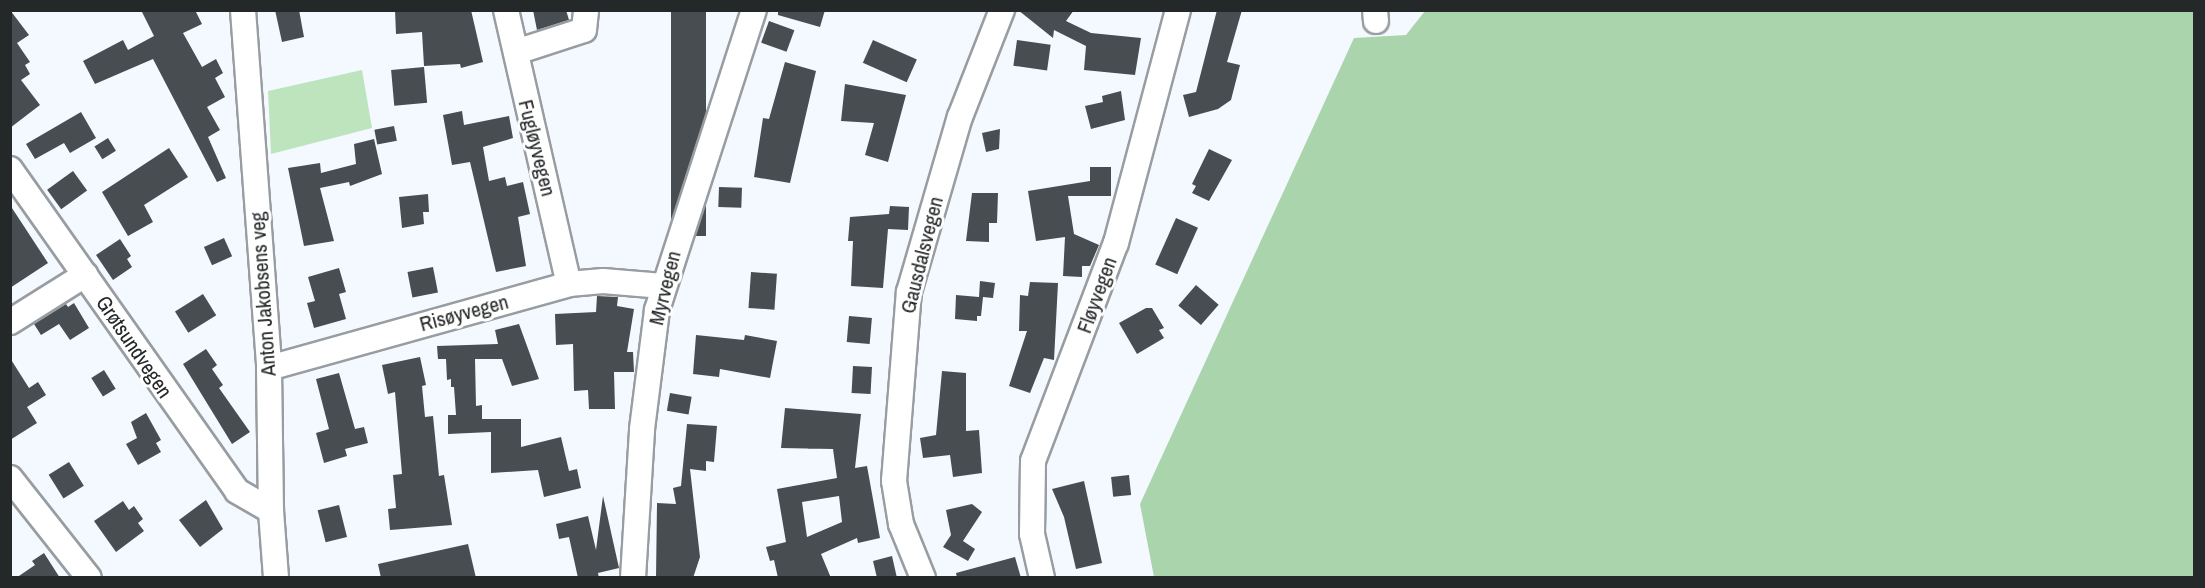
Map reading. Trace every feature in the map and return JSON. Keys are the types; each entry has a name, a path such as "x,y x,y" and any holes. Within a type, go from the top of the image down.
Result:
{"street":[{"name":"Anton Jakobsens veg","path":"243,10 269,368 271,511 276,578"},
{"name":"Fugløyvegen","path":"506,10 528,54 569,284"},
{"path":"528,54 584,30 586,10"},
{"name":"Myrvegen","path":"633,578 642,429 663,286 754,10"},
{"name":"Gausdalsvegen","path":"923,578 901,524 894,481 909,292 960,117 1002,10"},
{"name":"Fløyvegen","path":"1042,578 1032,534 1033,460 1116,243 1178,10"},
{"name":"Grøtsundvegen","path":"10,169 237,491 271,511"},
{"path":"10,321 86,275"},
{"name":"Risøyvegen","path":"269,368 569,284 603,281 663,286"},
{"path":"10,478 89,578"}],"green space":[{"path":"1425,11 2194,11 2194,577 1154,577 1140,504 1354,38 1406,35"},
{"path":"362,70 372,128 271,154 268,91"}],"building":[{"path":"10,10 29,35 17,43 30,62 25,65 30,74 21,80 40,105 10,128"},
{"path":"141,10 195,10 202,24 183,33 202,67 216,59 223,73 215,78 225,97 207,107 220,130 208,137 226,178 217,182 153,59 95,84 83,61 123,40 128,50 154,36"},
{"path":"275,10 299,10 304,37 282,42"},
{"path":"395,10 471,10 483,62 461,68 460,64 424,66 422,32 396,34"},
{"path":"533,10 566,10 569,20 537,30"},
{"path":"671,10 706,10 706,236 671,236"},
{"path":"778,10 825,10 820,27 778,15"},
{"path":"1018,10 1074,10 1066,21 1091,33 1141,38 1135,75 1084,70 1086,46 1054,30 1053,38"},
{"path":"1217,10 1242,10 1227,62 1240,65 1231,100 1218,109 1189,117 1183,95 1196,92"},
{"path":"769,21 794,30 787,52 761,43"},
{"path":"873,40 917,60 907,82 863,63"},
{"path":"1017,40 1051,45 1047,70 1013,66"},
{"path":"785,62 816,71 790,183 754,177 763,118 769,119"},
{"path":"424,67 427,103 394,106 391,70"},
{"path":"845,84 906,95 888,162 865,155 874,123 841,121"},
{"path":"1121,91 1125,120 1091,129 1085,106 1103,102 1102,96"},
{"path":"462,111 464,125 509,116 513,138 483,147 489,181 505,177 507,186 523,182 530,214 518,217 526,266 496,272 470,162 452,165 443,115"},
{"path":"81,112 96,138 70,153 64,143 35,159 26,144"},
{"path":"394,126 397,141 377,145 374,130"},
{"path":"1000,129 999,149 986,152 982,133"},
{"path":"108,138 116,151 102,159 94,146"},
{"path":"374,139 382,174 350,186 349,182 320,188 334,241 304,246 288,168 320,163 321,173 356,164 354,144"},
{"path":"169,148 188,177 144,205 153,222 128,236 102,192"},
{"path":"1209,149 1232,160 1209,201 1192,193 1196,186 1192,184"},
{"path":"1090,167 1111,167 1111,196 1068,196 1074,234 1099,245 1090,266 1082,266 1082,277 1063,276 1065,237 1036,241 1028,191 1090,181"},
{"path":"73,171 87,190 61,209 47,190"},
{"path":"719,187 742,188 741,208 718,207"},
{"path":"972,193 998,193 997,223 989,223 989,242 966,241"},
{"path":"428,194 429,212 423,212 424,224 402,228 399,197"},
{"path":"10,205 48,263 10,288"},
{"path":"890,206 909,207 908,230 888,229 883,288 851,286 853,241 848,241 850,217 889,214"},
{"path":"1176,218 1198,228 1177,274 1155,265"},
{"path":"224,238 232,256 212,265 204,247"},
{"path":"120,239 131,256 127,259 132,267 113,280 96,255"},
{"path":"433,267 438,293 412,297 407,272"},
{"path":"339,268 346,292 339,294 346,319 314,328 307,303 315,301 308,277"},
{"path":"751,272 777,274 774,310 748,308"},
{"path":"980,281 995,283 993,298 983,297 981,316 977,316 977,321 955,319 956,295 979,297"},
{"path":"1030,282 1058,283 1054,360 1044,358 1030,393 1009,386 1027,331 1019,331 1020,295 1028,296"},
{"path":"1196,285 1219,305 1201,325 1178,305"},
{"path":"203,294 216,315 188,333 175,311"},
{"path":"597,296 618,297 617,306 634,309 627,352 633,352 634,372 614,372 615,409 589,409 588,390 574,391 573,344 556,345 555,314 596,312"},
{"path":"74,303 89,328 70,340 59,324 41,335 34,324 66,304 68,307"},
{"path":"1146,308 1152,308 1164,328 1159,330 1164,338 1137,354 1119,323"},
{"path":"849,316 872,318 870,344 847,342"},
{"path":"519,324 539,379 512,386 502,359 475,359 476,406 482,405 482,419 521,419 521,447 561,437 569,471 577,469 581,488 544,497 538,470 491,473 491,432 448,434 448,415 456,415 454,387 451,387 451,379 447,380 446,359 438,359 437,346 498,344 495,330"},
{"path":"696,335 744,340 745,335 777,341 770,378 720,369 719,377 693,374"},
{"path":"206,349 217,365 212,369 223,385 219,388 250,432 232,444 183,364"},
{"path":"420,357 426,385 422,386 425,417 433,416 439,476 444,475 452,525 390,530 388,509 396,508 393,475 402,474 395,392 388,394 382,365"},
{"path":"10,358 29,388 38,382 46,395 27,407 37,423 10,440"},
{"path":"853,366 872,367 871,394 852,393"},
{"path":"104,370 116,389 103,397 91,378"},
{"path":"942,371 966,373 966,431 979,430 982,473 953,477 950,455 923,458 920,438 936,435"},
{"path":"339,373 355,429 364,427 368,443 345,449 347,456 324,463 316,433 329,429 316,379"},
{"path":"670,393 692,397 689,415 667,411"},
{"path":"785,408 861,414 855,468 867,466 880,538 858,543 857,538 821,554 831,578 778,578 774,560 770,561 766,547 786,542 777,489 837,478 833,449 781,448","holes":["839,496 842,522 807,537 802,502"]},
{"path":"146,413 161,440 156,443 161,452 138,465 126,444 137,438 131,422"},
{"path":"687,424 717,426 714,462 706,461 706,471 690,469 700,557 693,578 656,578 657,503 676,504 673,488 681,486"},
{"path":"69,462 84,486 63,498 49,475"},
{"path":"1129,475 1131,495 1113,497 1111,477"},
{"path":"1084,481 1102,563 1076,569 1064,517 1052,489"},
{"path":"603,496 619,568 598,573 599,578 578,578 569,537 559,539 556,524 588,516 596,550"},
{"path":"206,500 223,529 200,547 179,520"},
{"path":"123,501 129,510 134,506 143,519 138,523 144,531 116,552 94,521"},
{"path":"972,504 982,512 963,541 975,549 968,561 943,547 951,535 946,510"},
{"path":"339,505 347,537 326,542 318,510"},
{"path":"468,544 476,578 381,578 378,564"},
{"path":"44,553 60,578 16,578 35,565 32,561"},
{"path":"892,556 897,578 877,578 873,561"},
{"path":"1015,557 1021,578 957,578 956,573"}]}
